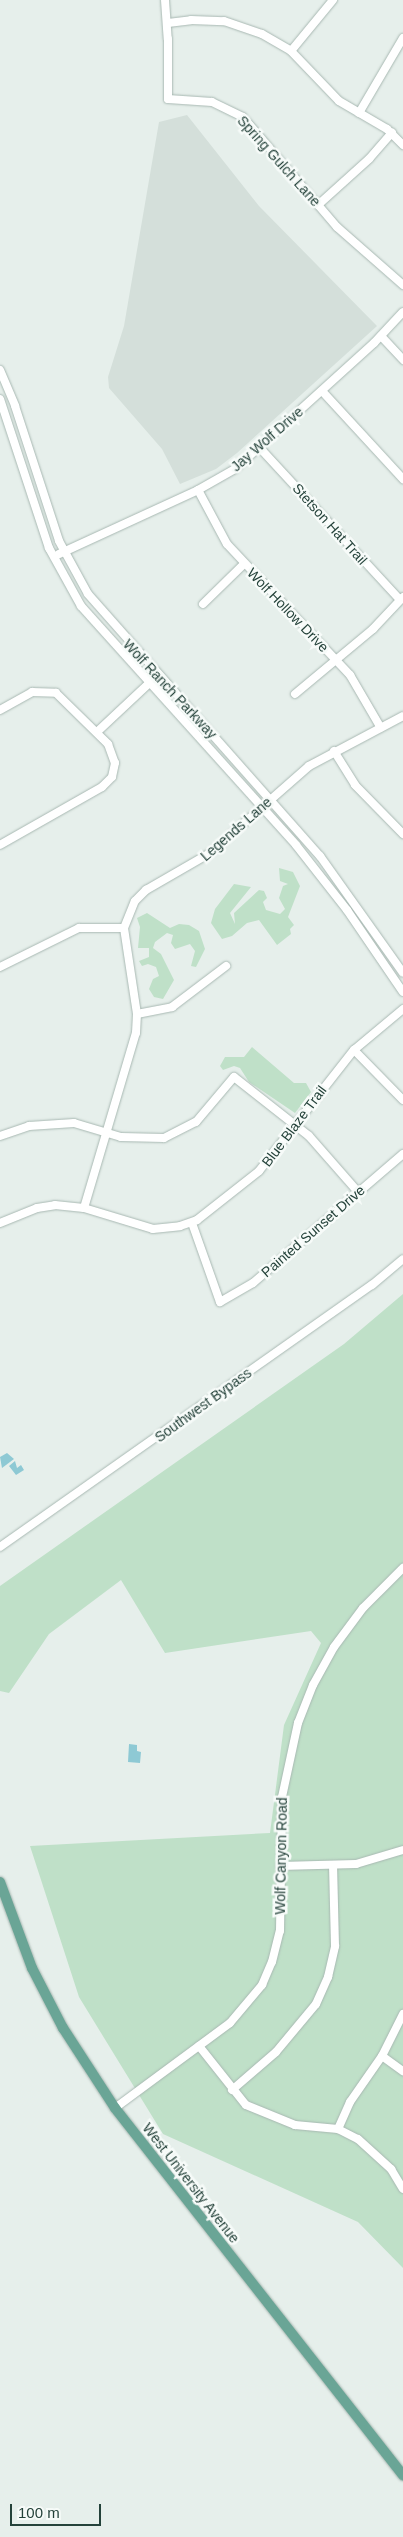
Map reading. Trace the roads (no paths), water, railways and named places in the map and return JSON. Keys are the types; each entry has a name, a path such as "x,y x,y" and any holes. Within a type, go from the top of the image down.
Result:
{"main road":[{"name":"West University Avenue","path":"0,1882 2,1900 32,1968 63,2028 115,2108 403,2475"}],"street":[{"name":"Spring Gulch Lane","path":"164,0 168,24 168,100 212,102 242,117 337,227 403,285"},
{"path":"291,51 333,0"},
{"path":"168,24 191,20 224,21 262,34 291,51 328,92 392,133 403,145"},
{"path":"359,113 403,38"},
{"path":"318,205 369,159 392,133"},
{"name":"Jay Wolf Drive","path":"53,556 198,490 235,469 381,336 403,312"},
{"path":"381,336 403,360"},
{"name":"Wolf Ranch Parkway","path":"0,370 64,552 99,610 271,798 330,869 403,973"},
{"path":"322,391 403,479"},
{"name":"Wolf Ranch Parkway","path":"0,399 53,556 88,615 263,806 325,881 403,992"},
{"name":"Stetson Hat Trail","path":"259,447 402,599"},
{"name":"Wolf Hollow Drive","path":"198,490 220,534 244,564 359,686 381,728"},
{"path":"203,604 244,564"},
{"path":"296,694 337,661 402,599"},
{"path":"97,732 158,675"},
{"path":"0,710 32,692 53,692 62,696 97,732 115,756 114,770 108,782 0,845"},
{"name":"Legends Lane","path":"124,928 131,908 146,890 201,860 310,766 334,751 403,716"},
{"path":"334,751 355,785 402,830"},
{"path":"0,967 79,928 124,928 137,1014 132,1049 84,1208"},
{"path":"137,1014 172,1007 226,966"},
{"name":"Blue Blaze Trail","path":"0,1223 46,1206 84,1208 153,1229 192,1223 206,1215 259,1171 354,1050 403,1009"},
{"path":"354,1050 403,1100"},
{"path":"0,1136 29,1126 74,1123 138,1140 175,1134 188,1128 207,1112 234,1077 309,1136 358,1192"},
{"name":"Painted Sunset Drive","path":"192,1223 220,1302 253,1283 403,1154"},
{"name":"Southwest Bypass","path":"0,1547 372,1285 403,1259"},
{"name":"Wolf Canyon Road","path":"115,2108 243,2011 268,1973 280,1931 280,1822 286,1773 298,1723 313,1685 334,1647 362,1608 403,1568"},
{"path":"280,1866 333,1866 377,1860 403,1850"},
{"path":"232,2090 276,2052 301,2025 320,1995 334,1946 333,1866"},
{"path":"338,2129 350,2102 382,2056 403,2014"},
{"path":"199,2046 232,2090 246,2105 268,2116 295,2125 338,2129 374,2151 403,2189"},
{"path":"382,2056 403,2070"}],"water":[{"path":"7,1453 14,1459 2,1468 0,1457"},
{"path":"15,1461 17,1468 21,1465 24,1470 16,1475 9,1466"},
{"path":"129,1744 137,1745 137,1751 141,1752 140,1763 128,1762"}]}
